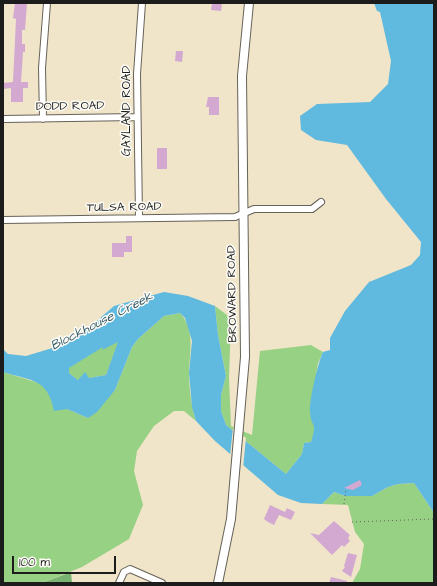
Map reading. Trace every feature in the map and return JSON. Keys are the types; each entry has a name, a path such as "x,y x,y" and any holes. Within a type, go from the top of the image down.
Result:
{"main road":[{"name":"BROWARD ROAD","path":"218,583 228,540 236,470 246,330 242,76 245,30 249,3"}],"street":[{"path":"43,119 42,68 46,3"},
{"name":"GAYLAND ROAD","path":"139,218 137,117 138,50 142,3"},
{"name":"DODD ROAD","path":"3,119 137,117"},
{"name":"TULSA ROAD","path":"3,220 235,217 254,209 312,209 321,202"},
{"path":"119,583 124,572 130,569 162,583"}],"path":[{"path":"344,504 346,489"},
{"path":"352,522 434,519"}],"green space":[{"path":"215,306 231,318 229,378 231,426 252,435 260,351 311,345 323,352 318,363 310,412 316,428 311,442 304,443 302,454 286,474 226,425 221,411 221,395 226,376 218,335"},
{"path":"180,313 185,319 190,333 191,349 189,384 196,421 184,411 174,411 154,426 137,451 134,471 143,505 129,539 82,567 42,583 3,583 3,372 42,384 52,397 67,409 88,418 115,390 132,347 138,339 164,316"},
{"path":"119,341 106,375 78,380 69,373 68,368 104,346"},
{"path":"414,483 434,513 434,583 352,583 360,569 364,544 355,532 348,505 322,504 334,492 345,496 372,496 388,487 398,484"},
{"path":"71,572 72,583 42,583"}],"water":[{"name":"Blockhouse Creek","path":"374,3 434,3 434,513 414,483 398,484 388,487 372,496 345,496 334,492 322,504 301,503 278,495 215,441 196,421 192,407 189,373 192,341 185,318 180,313 164,316 138,339 132,347 115,390 97,412 88,418 67,409 54,411 47,392 37,382 3,372 3,349 8,354 26,356 59,346 91,326 114,306 164,292 188,296 215,306 218,335 226,376 221,395 221,411 226,425 286,474 302,454 304,443 311,442 314,427 310,407 316,372 323,352 330,350 330,338 345,311 369,282 411,265 420,255 421,242 386,199 347,145 316,140 301,130 300,116 317,104 370,102 388,84 391,61 380,12 377,11","holes":["118,342 106,375 89,378 85,372 78,380 69,373 69,368 103,347 102,350"]}],"pier":[{"path":"233,428 246,438 243,468 230,456"}],"building":[{"path":"15,3 27,3 25,30 22,30 22,44 25,44 25,52 23,52 21,82 28,82 28,88 23,88 23,102 11,102 11,88 3,89 3,83 13,82 16,19 13,18"},
{"path":"212,3 222,3 221,11 211,10"},
{"path":"176,51 183,51 182,62 175,61"},
{"path":"208,97 219,97 219,115 209,115 209,107 206,107"},
{"path":"157,148 167,148 167,169 157,169"},
{"path":"126,236 132,236 132,252 124,252 124,257 112,257 112,243 126,243"},
{"path":"360,480 362,485 353,490 344,488"},
{"path":"270,505 285,512 287,508 295,512 291,520 279,515 274,525 264,519"},
{"path":"334,521 350,535 348,538 350,541 344,547 342,545 332,555 310,533 319,535"},
{"path":"348,553 357,555 351,577 342,571 345,567"},
{"path":"331,577 347,581 347,583 329,583"}]}
